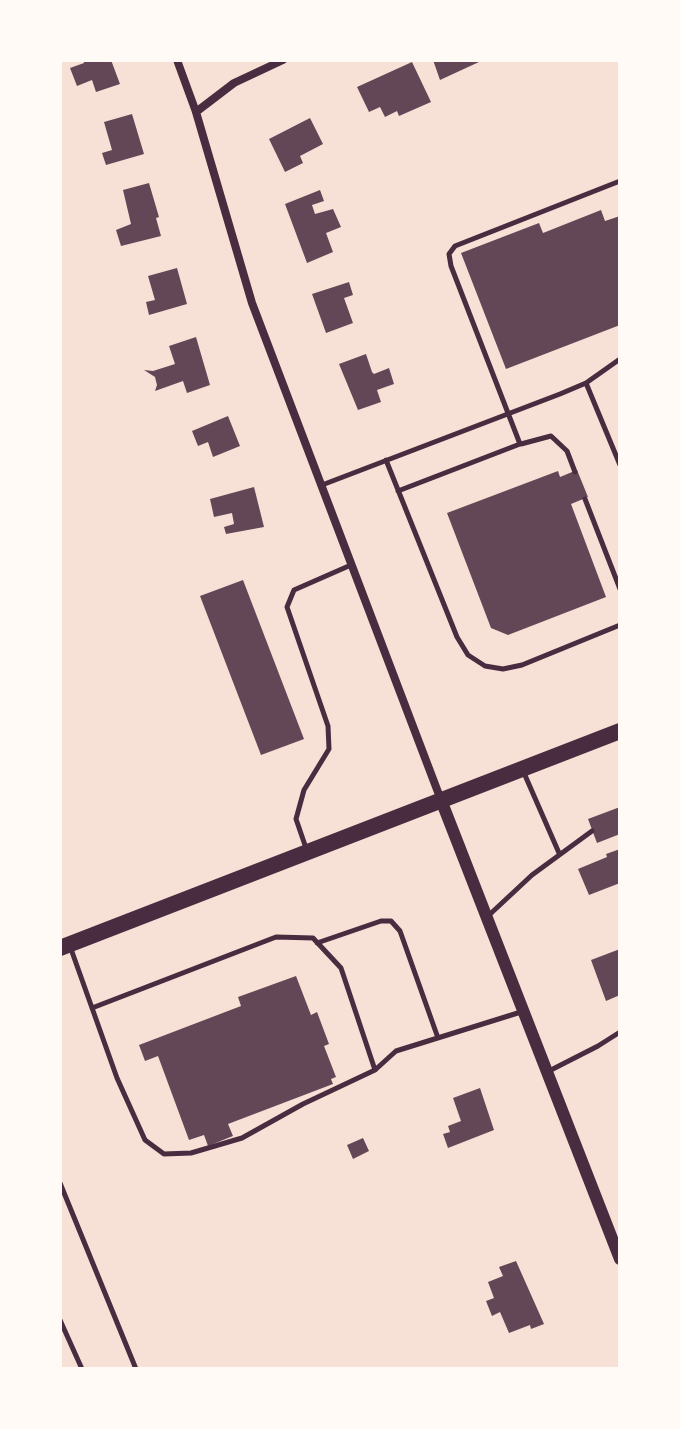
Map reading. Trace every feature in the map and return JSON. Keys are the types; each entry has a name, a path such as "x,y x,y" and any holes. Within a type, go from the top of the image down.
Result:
{"main road":[{"path":"64,946 620,731"}],"street":[{"path":"177,60 196,112 252,303 486,918 620,1259"},
{"path":"196,112 234,83 283,60"}],"lane":[{"path":"520,444 449,254 455,246 620,181"},
{"path":"321,485 586,383 620,359"},
{"path":"586,383 620,465"},
{"path":"398,491 520,444 551,436 567,451 575,472"},
{"path":"386,460 457,637 468,655 485,666 503,669 522,665 620,625"},
{"path":"585,499 620,589"},
{"path":"308,852 296,819 304,790 329,749 328,726 287,607 294,590 351,565"},
{"path":"522,769 559,853"},
{"path":"486,918 559,853 592,831"},
{"path":"317,943 381,921 391,921 400,931 438,1038"},
{"path":"92,1008 276,937 313,938 341,968 375,1070"},
{"path":"64,946 145,1140 164,1154 191,1153 242,1138 303,1104 375,1070 396,1051 523,1011"},
{"path":"546,1072 620,1032"},
{"path":"60,1183 136,1369"},
{"path":"60,1320 82,1369"}],"building":[{"path":"83,60 111,60 120,84 96,92 92,80 77,86 70,68 84,63"},
{"path":"433,60 478,60 479,62 440,80"},
{"path":"412,62 431,102 399,116 397,111 385,117 380,107 369,112 357,87"},
{"path":"132,114 144,154 106,165 102,153 112,150 104,122"},
{"path":"310,118 323,144 300,156 303,163 285,172 269,139"},
{"path":"149,183 161,236 121,246 116,230 131,224 123,190"},
{"path":"320,190 324,201 312,205 315,214 333,209 341,227 326,233 333,252 307,263 285,204"},
{"path":"601,210 605,221 620,216 620,325 506,369 461,253 539,223 543,233"},
{"path":"177,268 187,304 149,315 146,302 155,300 148,276"},
{"path":"349,282 353,295 344,298 353,323 326,333 312,294"},
{"path":"196,337 210,385 187,393 183,381 155,391 155,377 144,370 153,371 175,364 169,346"},
{"path":"366,354 372,372 374,374 389,368 394,384 377,390 381,402 358,410 339,364"},
{"path":"228,416 240,446 213,457 208,442 198,446 192,431"},
{"path":"577,470 588,497 571,504 606,597 508,635 491,628 447,513 558,471 560,477"},
{"path":"254,487 264,527 226,534 224,527 234,524 232,513 214,517 210,499"},
{"path":"243,580 304,739 261,755 200,596"},
{"path":"620,807 620,834 597,843 588,819"},
{"path":"620,849 620,883 589,895 578,869"},
{"path":"620,949 620,995 606,1001 591,960"},
{"path":"296,976 311,1015 317,1012 329,1044 324,1046 336,1077 331,1079 333,1084 228,1124 233,1136 208,1146 204,1135 189,1140 158,1056 145,1061 139,1045 241,1006 238,997"},
{"path":"480,1088 494,1130 448,1148 443,1134 450,1132 448,1126 461,1121 453,1098"},
{"path":"363,1138 369,1151 353,1159 347,1145"},
{"path":"516,1261 544,1324 531,1329 530,1325 509,1333 500,1312 492,1316 486,1301 494,1298 488,1282 503,1276 499,1267"}]}
